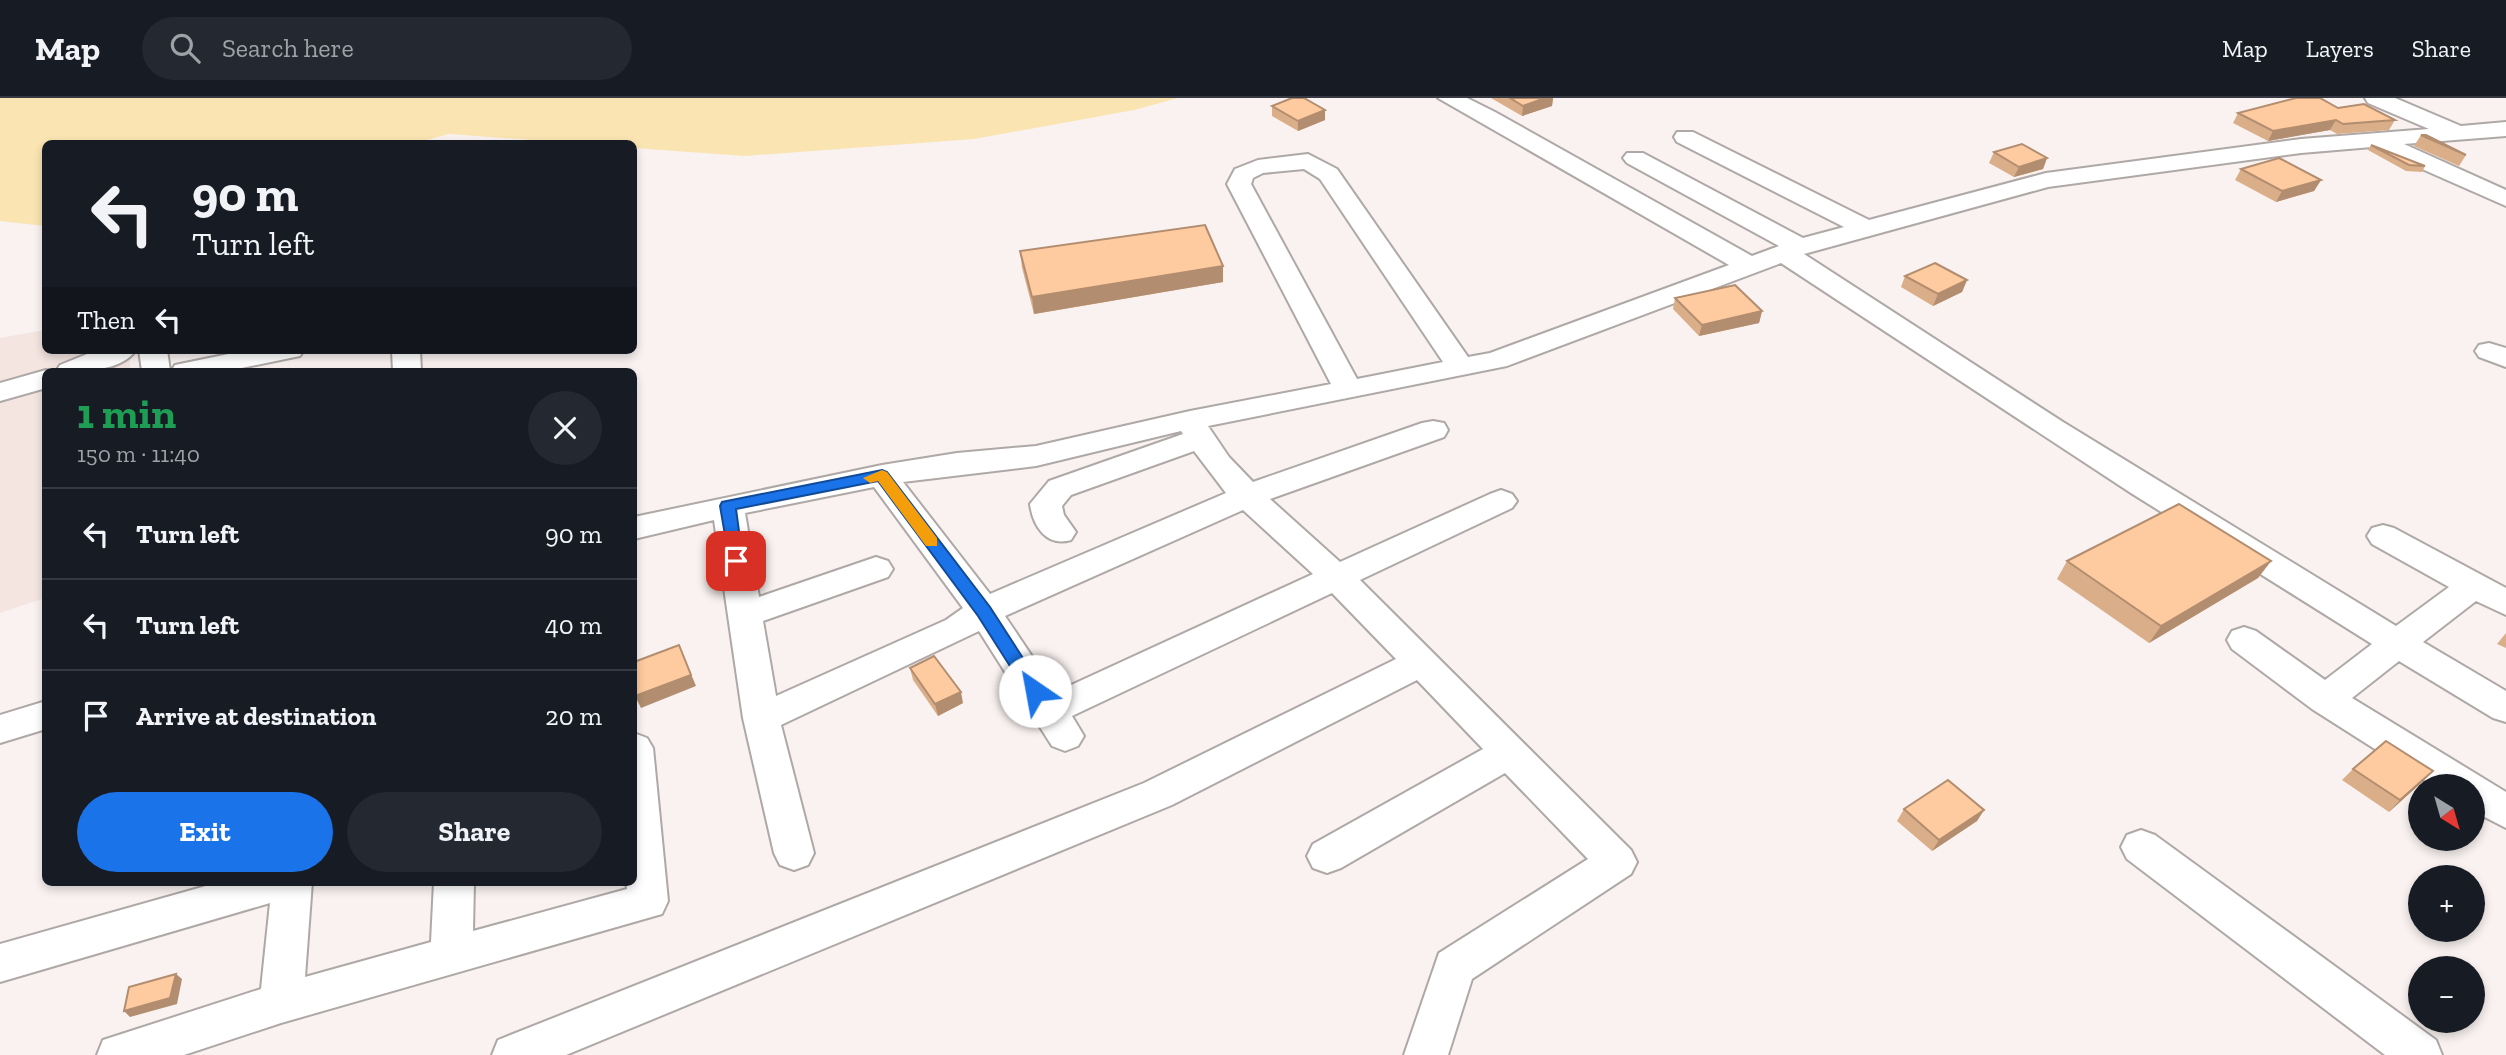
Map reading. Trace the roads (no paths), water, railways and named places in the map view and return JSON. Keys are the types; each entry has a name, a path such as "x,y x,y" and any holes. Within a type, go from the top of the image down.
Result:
{"street":[{"path":"1449,98 1493,118 1672,225 1749,265"},
{"path":"2376,98 2459,133"},
{"path":"637,527 712,509 882,475 957,463 1036,456 1194,429 1348,388 1497,360 1792,250 2046,180 2301,146 2506,129"},
{"path":"1685,137 1867,229"},
{"path":"2376,140 2506,199"},
{"path":"1635,158 1792,250 1928,349 2396,643 2506,708"},
{"path":"1348,388 1239,184 1243,174 1258,167 1308,161 1329,174 1461,368"},
{"path":"77,368 112,354"},
{"path":"208,368 283,358"},
{"path":"0,392 42,380"},
{"path":"1194,429 1249,495 1336,578 1617,862 1454,967 1426,1055"},
{"path":"1060,532 1048,517 1046,504 1060,488 1194,429"},
{"path":"761,718 958,629 984,611 1249,495 1433,430"},
{"path":"882,475 984,611 1057,724 1336,578 1501,501"},
{"path":"637,507 712,509"},
{"path":"712,509 743,615 761,718 794,853"},
{"path":"2383,536 2506,603"},
{"path":"743,615 876,569"},
{"path":"2325,699 2474,585"},
{"path":"2244,640 2325,699 2445,774"},
{"path":"514,1055 1158,794 1420,663"},
{"path":"0,729 42,716"},
{"path":"1327,856 1508,752"},
{"path":"119,1055 281,1003 648,901 637,781"},
{"path":"2485,799 2506,812"},
{"path":"2141,847 2420,1055"},
{"path":"0,963 268,886"},
{"path":"281,1003 292,886"},
{"path":"451,957 454,886"}]}
